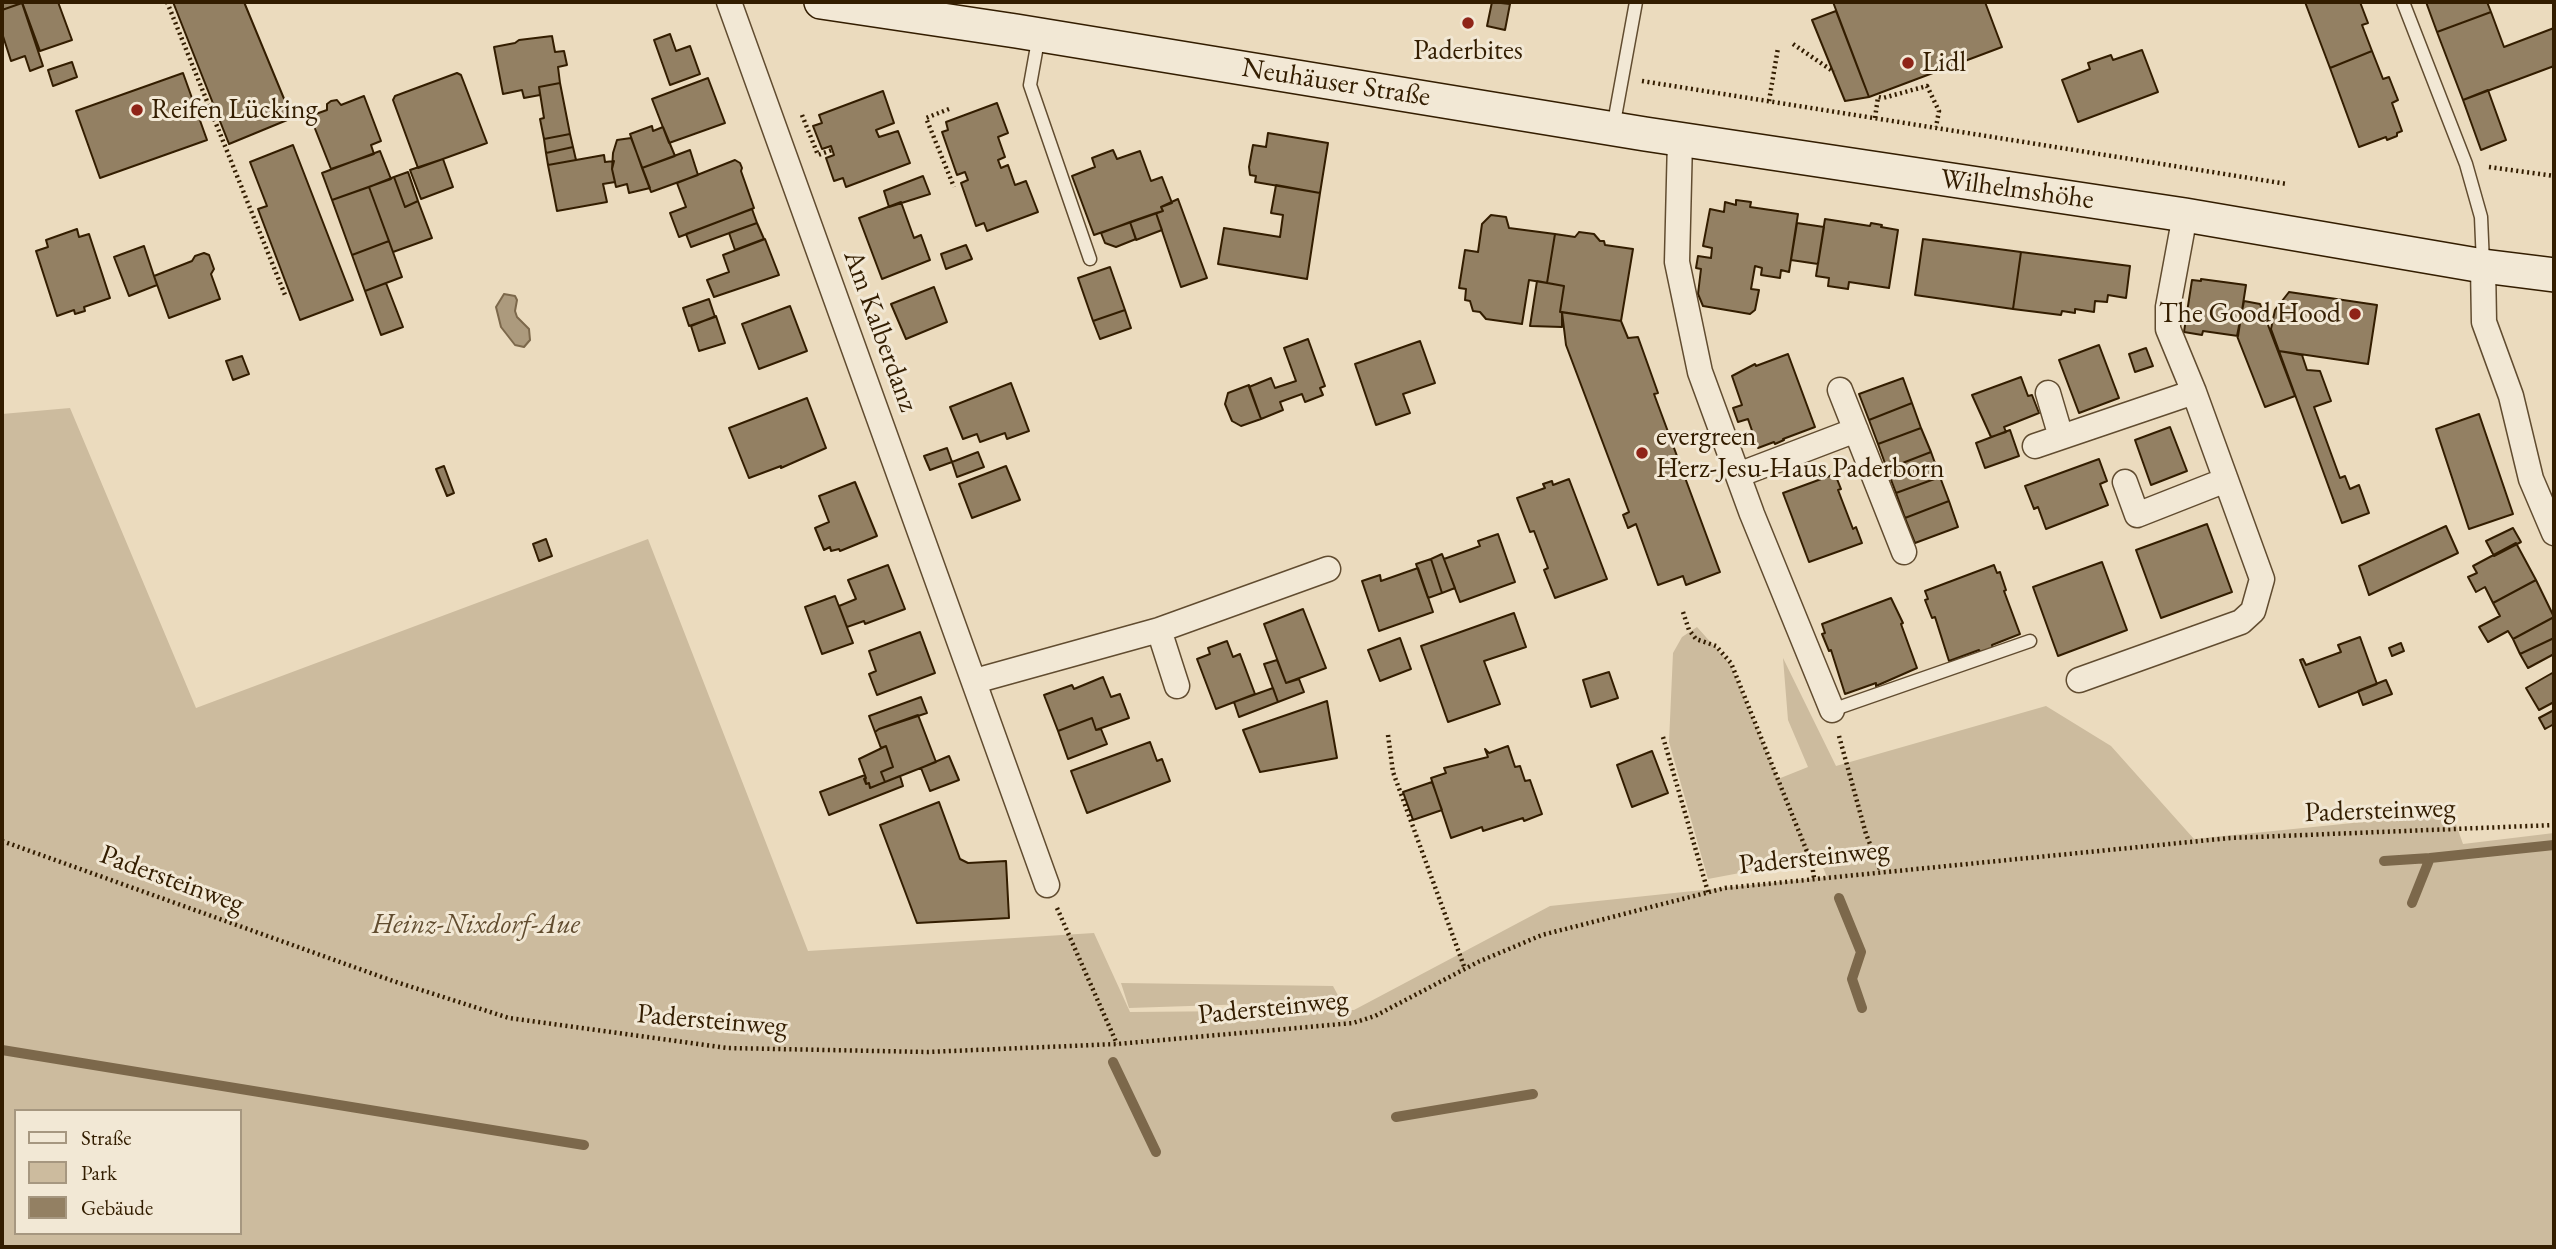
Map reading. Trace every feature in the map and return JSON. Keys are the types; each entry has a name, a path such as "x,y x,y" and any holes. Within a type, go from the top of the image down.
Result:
{"main road":[{"name":"Neuhäuser Straße","path":"821,2 1850,165"},
{"name":"Wilhelmshöhe","path":"1850,165 2185,215 2483,266 2554,275"}],"street":[{"name":"Am Kalberdanz","path":"729,2 1047,885"},
{"path":"1680,139 1677,262 1700,372 1832,710"},
{"path":"2080,680 2241,622 2253,611 2262,579 2194,392 2168,329 2168,307 2185,215"},
{"path":"2483,266 2484,322 2511,396 2530,480 2554,533"},
{"path":"1840,390 1904,552"},
{"path":"2035,446 2194,392"},
{"path":"2048,393 2061,437"},
{"path":"1738,475 1856,430"},
{"path":"2125,482 2137,515 2226,480"},
{"path":"975,681 1159,630 1328,569"},
{"path":"1159,630 1177,686"}],"lane":[{"path":"1613,129 1636,2"},
{"path":"2403,2 2466,164 2481,217 2483,266"},
{"path":"1039,35 1030,86 1090,259"},
{"path":"1832,710 2030,641"}],"path":[{"path":"167,2 285,295"},
{"path":"1793,44 1834,72"},
{"path":"1769,100 1778,48"},
{"path":"1624,78 2287,184"},
{"path":"1875,118 1878,97 1927,86 1939,111 1936,127"},
{"path":"798,104 818,155 832,150"},
{"path":"949,109 926,118 954,187"},
{"path":"2466,164 2554,176"},
{"path":"1683,612 1689,630 1696,639 1716,646 1731,663 1804,841 1814,878"},
{"path":"1832,710 1866,834 1881,872"},
{"path":"1388,736 1392,772 1465,969"},
{"path":"1663,737 1708,892"},
{"name":"Padersteinweg","path":"2,841 393,981 509,1018 727,1048 928,1052 1117,1044 1353,1023 1375,1016 1465,969 1542,935 1725,888 2230,838 2554,825"},
{"path":"1047,885 1117,1044"}],"green space":[{"name":"Heinz-Nixdorf-Aue","path":"70,408 196,708 648,539 808,951 1094,933 1130,1012 1354,1010 1550,906 1827,877 1819,858 1708,879 1669,742 1673,653 1682,637 1697,627 1730,664 1778,779 1808,767 1788,720 1783,658 1836,766 2046,706 2111,746 2194,839 2452,813 2463,844 2554,833 2554,1247 2,1247 2,414"},
{"path":"1121,983 1333,986 1341,1001 1129,1008"}],"shaded area":[{"path":"504,294 515,296 517,317 529,329 530,340 524,347 515,345 501,327 496,307"}],"building":[{"path":"2,2 22,2 22,3 2,10"},
{"path":"22,2 58,2 72,40 40,51"},
{"path":"173,2 244,2 292,118 229,144"},
{"path":"1492,2 1510,4 1505,30 1487,26"},
{"name":"Lidl","path":"1833,2 1985,2 2002,47 1869,97"},
{"path":"2305,2 2360,2 2368,23 2362,25 2372,51 2330,68"},
{"path":"2426,2 2487,2 2491,12 2437,32"},
{"path":"22,3 43,66 30,71 25,56 11,61 2,33 2,10"},
{"path":"1836,11 1869,97 1845,101 1812,20"},
{"path":"2491,12 2504,47 2554,28 2554,66 2463,100 2437,32"},
{"path":"670,34 676,51 690,46 700,74 670,85 654,40"},
{"path":"552,36 555,52 564,51 567,65 558,67 560,83 539,87 540,95 524,98 522,90 503,94 494,47 519,40"},
{"path":"2142,50 2158,92 2078,122 2062,80 2090,69 2088,63 2111,55 2113,60"},
{"path":"2372,51 2383,79 2389,77 2398,100 2392,103 2402,131 2387,140 2386,137 2359,147 2330,68"},
{"path":"72,62 77,77 53,86 48,70"},
{"path":"183,73 207,140 100,178 76,111"},
{"path":"457,73 461,75 487,143 418,168 393,100 395,96"},
{"path":"708,78 725,123 669,143 652,99"},
{"path":"560,83 570,134 544,139 539,87"},
{"path":"2488,90 2506,140 2481,150 2463,100"},
{"path":"883,91 894,123 876,130 879,137 898,131 910,163 846,187 843,178 834,181 826,158 834,155 831,146 822,149 813,126 822,123 819,115"},
{"path":"364,96 381,141 371,145 374,154 331,169 310,116 327,110 327,104 331,101 337,100 341,105"},
{"path":"997,103 1008,133 998,137 1005,157 998,160 1001,168 1008,165 1015,185 1026,181 1038,212 987,231 984,223 976,226 961,183 968,180 965,172 957,175 942,132 948,130 946,122"},
{"path":"652,126 653,131 663,127 675,156 642,168 630,134"},
{"path":"1268,133 1328,143 1320,193 1255,182 1256,176 1250,175 1249,167 1253,145 1266,147"},
{"path":"570,134 573,147 546,153 544,139"},
{"path":"631,138 650,188 629,193 627,184 616,187 612,169 617,140"},
{"path":"293,145 353,300 300,320 258,209 267,206 250,162"},
{"path":"573,147 576,160 548,165 546,153"},
{"path":"690,150 698,175 651,192 642,168"},
{"path":"1113,150 1117,159 1140,151 1151,181 1162,177 1172,203 1161,207 1163,211 1094,235 1072,176 1095,167 1092,158"},
{"path":"380,151 391,179 332,200 322,173"},
{"path":"604,155 605,162 614,161 612,169 615,182 603,184 607,202 557,211 548,165"},
{"path":"443,159 453,187 421,199 410,170"},
{"path":"735,160 742,168 754,208 679,237 670,213 686,207 677,183"},
{"path":"408,172 418,201 405,207 394,177"},
{"path":"923,176 930,194 889,207 884,191"},
{"path":"394,177 405,207 418,201 432,238 393,252 369,187"},
{"path":"1276,185 1320,193 1307,279 1218,264 1224,228 1280,237 1283,215 1271,213"},
{"path":"369,187 389,241 352,255 332,200"},
{"path":"1178,199 1207,278 1181,287 1156,213 1163,211 1161,207"},
{"path":"1736,200 1751,202 1750,207 1798,214 1789,272 1781,270 1780,278 1761,275 1762,268 1755,266 1751,289 1759,290 1755,310 1750,314 1703,306 1698,294 1701,269 1696,268 1698,256 1711,258 1712,248 1703,246 1710,209 1724,212 1725,202 1736,205"},
{"path":"901,202 914,238 921,235 930,260 882,279 859,218"},
{"path":"752,209 757,223 691,247 686,234"},
{"path":"1156,213 1162,230 1136,240 1130,222"},
{"path":"1491,215 1506,217 1509,228 1555,234 1547,283 1529,280 1522,324 1486,319 1480,312 1473,311 1470,301 1465,300 1466,289 1459,288 1465,250 1478,252 1482,224"},
{"path":"1825,219 1870,226 1871,223 1898,230 1889,288 1849,282 1848,289 1828,286 1829,278 1816,276"},
{"path":"1130,222 1136,239 1116,247 1105,243 1101,233"},
{"path":"757,223 764,239 735,250 729,233"},
{"path":"1797,223 1824,227 1818,264 1791,260"},
{"path":"77,229 79,237 89,234 110,298 84,307 85,311 75,314 74,310 57,316 36,251 48,247 46,240"},
{"path":"1579,232 1594,234 1600,241 1604,241 1605,245 1633,249 1621,321 1560,312 1564,286 1547,283 1555,234 1575,237"},
{"path":"765,239 779,275 714,297 707,280 729,272 723,255"},
{"path":"1923,239 2021,252 2013,309 1915,295"},
{"path":"389,241 402,277 365,291 352,255"},
{"path":"966,245 972,259 946,269 941,254"},
{"path":"144,246 157,285 129,296 114,257"},
{"path":"2021,252 2130,266 2126,298 2108,295 2107,302 2095,301 2094,312 2075,309 2075,313 2062,311 2061,315 2013,309"},
{"path":"204,253 209,255 214,269 211,274 220,299 169,318 154,276 192,261 195,256"},
{"path":"1110,267 1125,310 1093,321 1078,278"},
{"path":"2192,280 2246,285 2238,336 2203,331 2202,335 2184,332"},
{"path":"1537,281 1564,286 1560,312 1562,327 1530,326"},
{"path":"386,283 403,327 381,335 365,291"},
{"path":"934,287 947,322 906,339 891,304"},
{"path":"2289,292 2377,305 2368,364 2279,351 2271,329 2275,310"},
{"path":"709,299 715,317 689,326 683,308"},
{"path":"2244,301 2260,304 2295,396 2265,407 2237,336"},
{"path":"790,306 807,351 759,369 742,324"},
{"path":"1125,310 1131,328 1100,339 1093,321"},
{"name":"evergreen Herz-Jesu-Haus Paderborn","path":"1562,312 1621,321 1628,338 1638,337 1658,393 1654,394 1720,572 1686,585 1683,576 1658,585 1636,524 1628,528 1623,515 1629,512 1566,345"},
{"path":"716,316 725,343 699,351 691,326"},
{"path":"1308,339 1325,386 1320,388 1323,395 1305,402 1302,394 1280,402 1283,410 1261,419 1249,387 1271,378 1275,388 1296,381 1284,348"},
{"path":"1420,341 1435,383 1403,394 1410,413 1376,425 1355,364"},
{"path":"2099,345 2119,398 2079,413 2059,360"},
{"path":"2146,348 2153,366 2135,372 2129,354"},
{"path":"2279,351 2302,355 2307,370 2320,371 2331,401 2314,407 2340,478 2345,476 2350,489 2359,485 2369,513 2342,523"},
{"path":"1788,354 1815,427 1775,444 1774,442 1758,448 1748,419 1738,422 1733,408 1742,405 1732,376 1755,364 1756,366"},
{"path":"242,356 249,374 233,380 226,361"},
{"path":"2021,377 2028,396 2032,395 2039,413 2004,427 2006,432 1991,437 1972,395"},
{"path":"1903,378 1912,403 1869,420 1859,394"},
{"path":"1011,383 1029,431 1007,439 1005,433 980,442 977,434 963,439 950,407"},
{"path":"1249,385 1261,419 1241,426 1232,421 1225,404 1228,393"},
{"path":"807,398 826,448 781,468 749,478 729,428"},
{"path":"1912,403 1921,428 1878,444 1869,420"},
{"path":"2479,414 2513,514 2469,529 2436,429"},
{"path":"2170,427 2187,471 2151,485 2135,440"},
{"path":"1921,428 1931,452 1887,469 1878,444"},
{"path":"2010,430 2019,456 1985,468 1976,443"},
{"path":"947,448 952,462 930,470 924,456"},
{"path":"978,452 984,467 957,477 952,462"},
{"path":"1931,452 1940,477 1896,493 1887,469"},
{"path":"2099,459 2107,481 2100,484 2108,505 2046,529 2038,507 2034,509 2025,486"},
{"path":"444,466 454,493 447,496 436,469"},
{"path":"1006,466 1020,500 972,518 959,484"},
{"path":"1835,474 1841,489 1838,490 1853,529 1856,527 1862,543 1809,562 1783,493"},
{"path":"1940,477 1949,501 1905,518 1896,493"},
{"path":"1569,479 1607,579 1555,598 1544,570 1548,568 1534,531 1530,532 1517,498 1545,488 1543,484 1552,481 1553,485"},
{"path":"855,482 877,536 840,551 831,551 830,547 824,550 815,528 829,522 819,496"},
{"path":"1949,501 1958,527 1915,543 1905,518"},
{"path":"2207,524 2232,592 2161,618 2136,550"},
{"path":"2446,526 2458,553 2369,595 2359,566"},
{"path":"2513,528 2521,542 2494,556 2486,541"},
{"path":"1498,534 1515,582 1460,602 1444,559 1480,546 1478,541"},
{"path":"546,539 552,556 539,561 533,544"},
{"path":"2516,543 2536,580 2493,603 2485,587 2476,592 2468,577 2477,573 2473,566"},
{"path":"1442,554 1455,588 1442,593 1431,559"},
{"path":"1431,559 1442,593 1428,598 1416,564"},
{"path":"2102,562 2127,630 2058,656 2033,587"},
{"path":"888,565 905,609 865,624 864,621 847,627 839,606 856,599 848,580"},
{"path":"1994,565 1997,573 2000,572 2020,634 1992,645 1993,649 1981,654 1979,650 1949,661 1935,617 1932,618 1925,600 1928,599 1925,591"},
{"path":"1418,568 1433,612 1379,631 1362,581 1380,575 1381,581"},
{"path":"2536,580 2554,617 2513,639 2508,631 2488,642 2479,627 2500,616 2493,603"},
{"path":"835,596 853,643 822,654 805,607"},
{"path":"1891,598 1903,623 1901,624 1917,668 1876,686 1876,683 1845,694 1831,650 1829,651 1822,634 1825,633 1822,624"},
{"path":"1303,609 1326,668 1286,683 1264,624"},
{"path":"1514,613 1526,647 1484,661 1500,704 1448,722 1421,646"},
{"path":"2554,617 2554,638 2520,654 2513,639"},
{"path":"920,632 935,673 877,695 869,674 876,671 869,651"},
{"path":"2360,637 2377,684 2319,707 2300,660 2303,659 2306,665 2341,652 2338,645"},
{"path":"1400,638 1411,669 1380,681 1368,650"},
{"path":"2554,638 2554,654 2528,668 2520,654"},
{"path":"1227,641 1233,657 1240,654 1255,694 1216,709 1197,659 1210,654 1208,648"},
{"path":"2401,643 2404,651 2392,656 2389,648"},
{"path":"1277,660 1286,683 1299,679 1304,692 1278,702 1264,664"},
{"path":"1609,672 1618,698 1591,707 1583,680"},
{"path":"2554,672 2554,702 2539,710 2526,688"},
{"path":"1103,677 1111,697 1120,694 1129,718 1096,730 1092,718 1058,731 1044,695 1072,685 1074,689"},
{"path":"2386,680 2392,694 2363,705 2358,691"},
{"path":"1273,688 1278,702 1239,717 1234,702"},
{"path":"921,697 927,713 875,732 869,716"},
{"path":"1327,701 1337,758 1260,772 1243,730"},
{"path":"2554,710 2554,724 2545,729 2539,718"},
{"path":"918,715 936,762 885,782 881,772 893,767 886,746 881,748 875,732"},
{"path":"1092,718 1096,730 1101,729 1107,744 1068,759 1058,731"},
{"path":"1150,742 1157,761 1162,759 1170,781 1087,813 1071,771"},
{"path":"886,746 893,767 881,772 885,782 870,788 864,779 866,778 859,759"},
{"path":"1508,746 1515,767 1520,766 1525,781 1530,780 1542,814 1483,831 1482,827 1451,838 1431,778 1446,773 1444,768 1488,757 1485,749 1489,753"},
{"path":"1652,751 1668,793 1632,807 1617,765"},
{"path":"949,756 959,780 930,791 921,768"},
{"path":"865,775 866,784 869,783 870,788 900,776 903,786 829,815 820,792"},
{"path":"1432,782 1442,810 1413,820 1403,792"},
{"path":"939,802 960,859 968,863 1006,861 1009,918 917,923 880,825"}],"waterway":[{"path":"2412,903 2430,858 2554,845"},
{"path":"2384,861 2430,858"},
{"path":"1839,898 1861,952 1852,979 1862,1008"},
{"path":"2,1050 584,1145"},
{"path":"1113,1062 1156,1152"},
{"path":"1396,1117 1533,1094"}],"place":[{"name":"Paderbites","path":"1468,23"},
{"name":"Lidl","path":"1908,63"},
{"name":"Reifen Lücking","path":"137,110"},
{"name":"The Good Hood","path":"2355,314"},
{"name":"evergreen Herz-Jesu-Haus Paderborn","path":"1642,453"}]}
